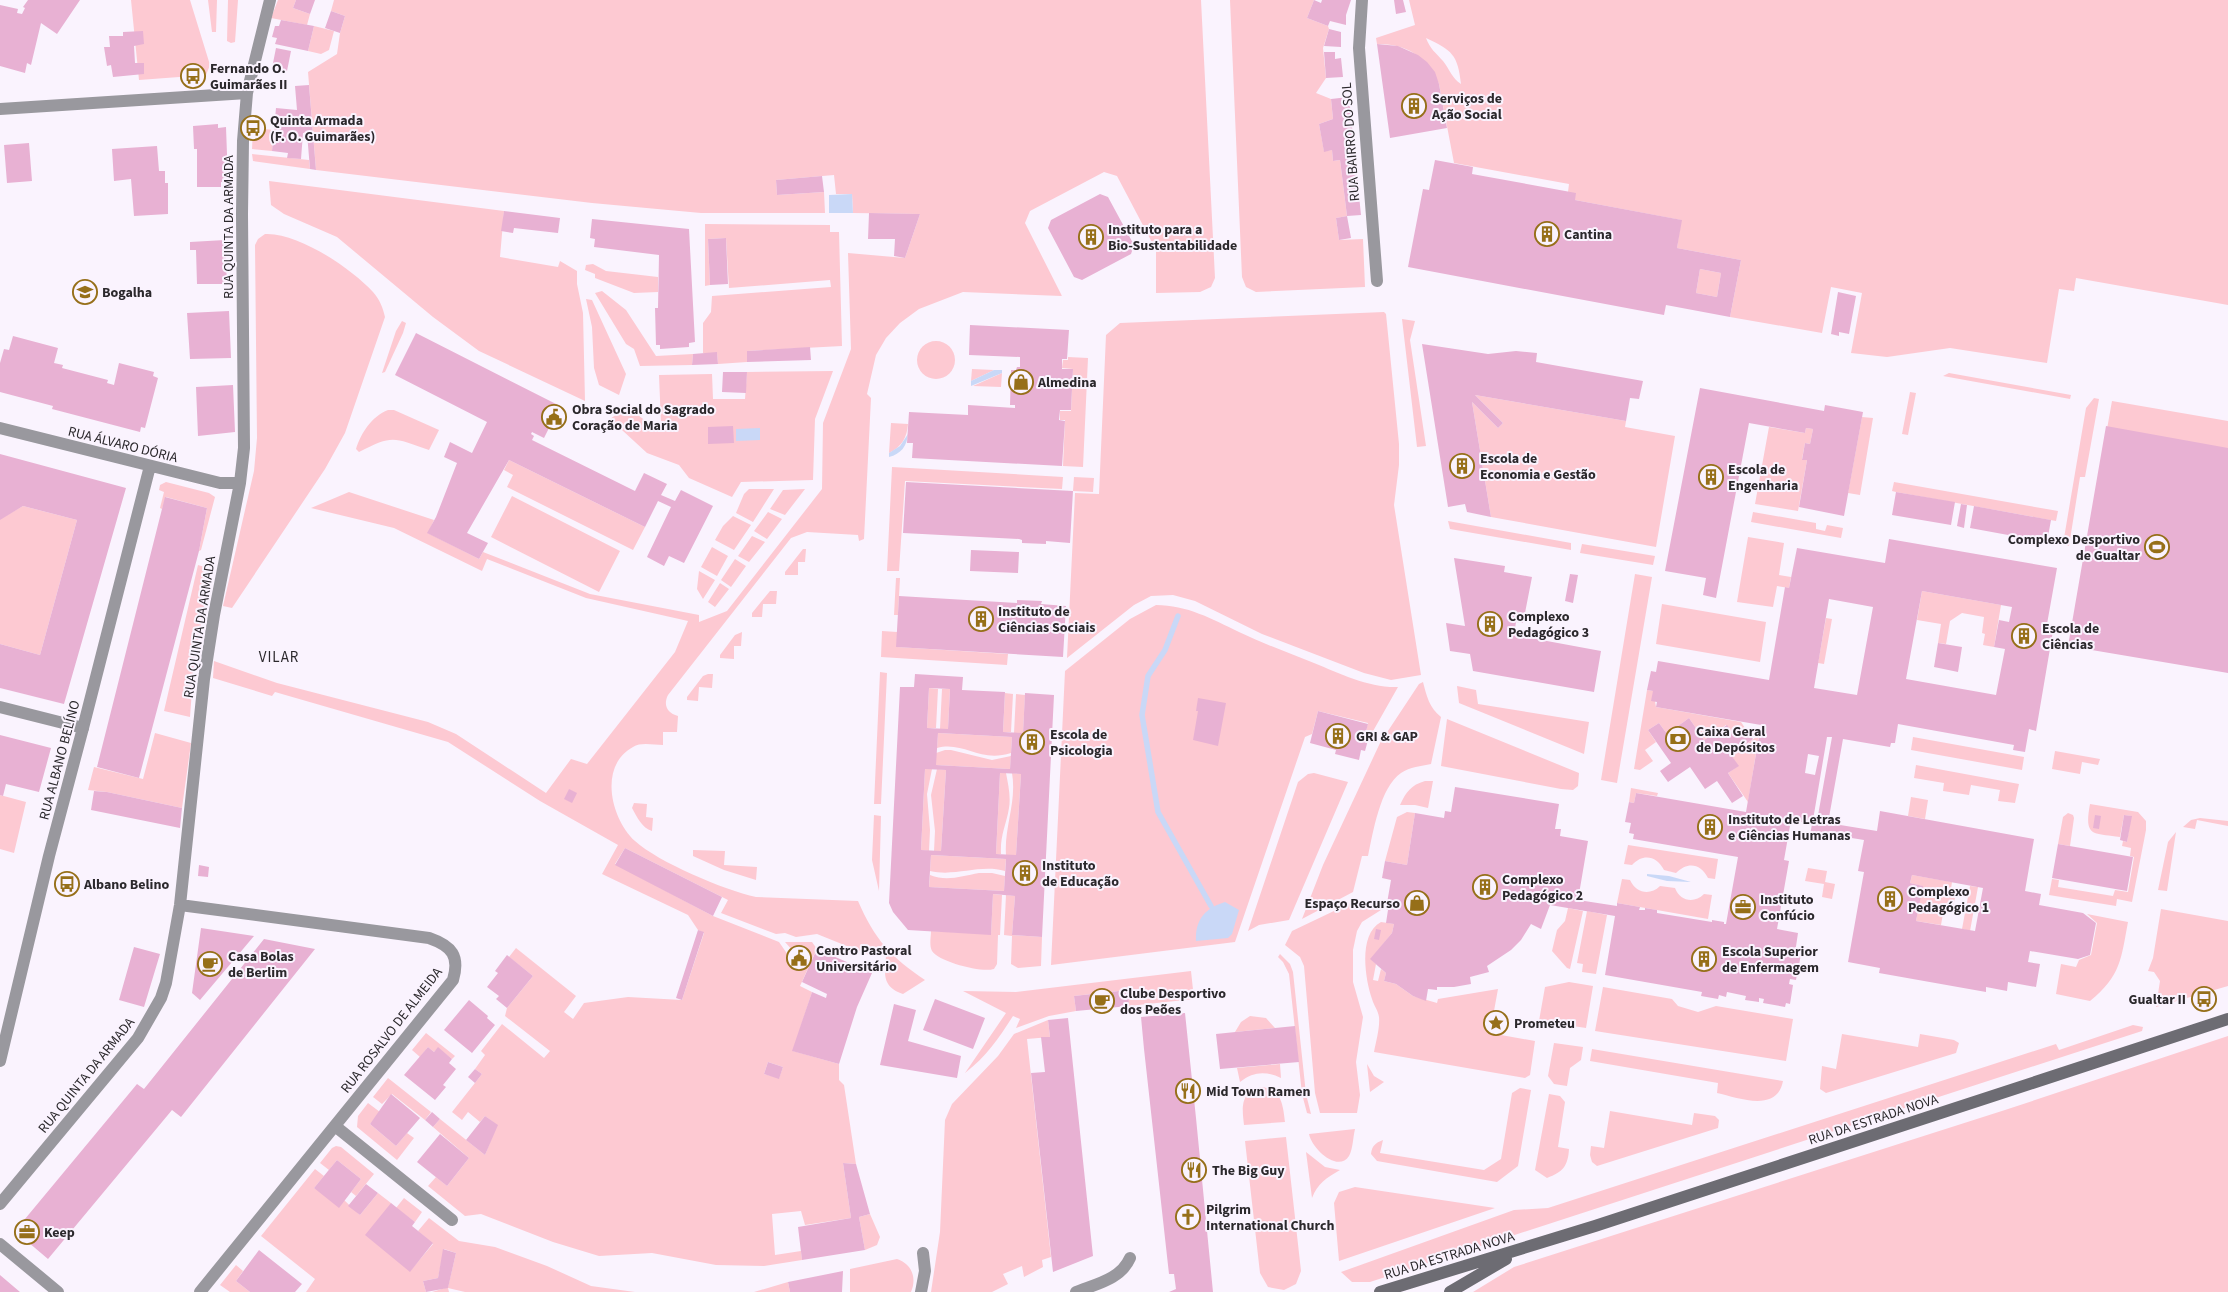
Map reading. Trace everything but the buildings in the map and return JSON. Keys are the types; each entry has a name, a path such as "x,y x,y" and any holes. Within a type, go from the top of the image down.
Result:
{"main road":[{"name":"RUA DA ESTRADA NOVA","path":"1380,1292 1528,1246 2228,1019"},
{"name":"RUA DA ESTRADA NOVA","path":"1450,1292 1528,1246"}],"street":[{"name":"RUA BAIRRO DO SOL","path":"1362,0 1359,48 1377,281"},
{"name":"RUA QUINTA DA ARMADA","path":"0,1204 138,1038 151,1017 166,983 180,906 204,679 214,615 240,483 246,425 242,214 247,92 267,3"},
{"path":"0,109 247,92"},
{"name":"RUA ÁLVARO DÓRIA","path":"0,428 220,483 240,483"},
{"name":"RUA ALBANO BELÍNO","path":"0,1062 49,856 150,466"},
{"path":"0,707 83,728"},
{"name":"RUA ROSALVO DE ALMEIDA","path":"180,906 429,938 441,942 450,948 456,958 456,970 453,980 200,1292"},
{"path":"335,1126 452,1220"},
{"path":"0,1244 58,1292"},
{"path":"921,1292 925,1271 923,1254"},
{"path":"1076,1292 1114,1276 1126,1266 1130,1258"}],"shaded area":[{"path":"131,0 190,0 210,65 206,75 139,80"},
{"path":"208,0 217,0 216,32 212,32"},
{"path":"228,0 238,0 235,42 231,43 227,41"},
{"path":"278,0 296,0 293,8 310,14 307,25 271,18"},
{"path":"334,0 1201,0 1215,278 1211,287 1200,292 1156,293 1156,250 1117,176 1104,172 1030,211 1025,223 1062,296 963,292 919,309 900,323 886,338 876,355 867,394 871,398 864,539 859,541 858,535 807,532 791,538 668,695 667,708 671,713 678,716 677,732 663,732 663,745 636,745 622,756 615,767 612,779 612,793 615,807 627,831 645,849 692,874 756,897 858,901 871,927 885,946 893,955 925,980 903,994 892,988 886,980 886,957 876,954 874,957 817,934 796,937 785,933 776,934 721,913 728,900 625,848 615,864 713,916 779,942 788,955 810,964 800,986 812,992 793,1051 839,1064 839,1080 844,1085 856,1164 843,1163 851,1218 805,1225 801,1211 772,1214 775,1255 801,1251 802,1260 764,1266 716,1265 652,1253 599,1256 553,1242 481,1214 465,1216 428,1186 436,1177 447,1186 469,1158 433,1127 440,1119 485,1155 497,1125 485,1116 480,1122 468,1112 462,1120 452,1112 482,1074 475,1069 485,1055 481,1051 502,1024 544,1058 550,1051 505,1016 507,1008 533,976 509,957 516,948 576,996 564,1012 573,1019 584,1003 628,997 682,1000 704,933 698,930 688,915 602,874 618,845 540,801 448,742 275,692 272,696 213,678 214,661 277,683 428,722 456,734 546,793 571,759 587,764 675,652 688,621 586,598 487,559 482,571 394,528 311,508 349,492 434,520 428,533 479,559 483,552 590,594 699,615 699,622 727,611 822,489 823,423 851,349 848,253 905,258 920,214 853,213 852,194 836,194 834,175 776,180 777,195 824,192 825,213 701,213 592,203 316,170 308,72 337,54 345,16 331,11","holes":["768,1062 783,1067 779,1078 764,1074"]},
{"path":"1230,0 1314,0 1307,18 1328,26 1329,29 1323,48 1326,78 1316,93 1331,99 1333,119 1319,124 1324,151 1332,150 1333,161 1340,160 1347,216 1336,218 1339,240 1363,239 1365,287 1256,292 1246,287 1242,277"},
{"path":"1409,0 2228,0 2228,305 2076,278 2074,291 2059,289 2047,363 1950,348 1887,357 1851,353 1862,293 1831,287 1822,333 1730,317 1741,260 1677,248 1681,220 1575,200 1568,192 1569,184 1454,163 1439,84 1429,66 1406,49 1387,44 1377,44 1376,38 1415,25","holes":["1426,38 1442,46 1452,55 1458,66 1461,84 1431,48"]},
{"path":"314,26 334,31 329,50 321,54 308,51"},
{"path":"253,128 274,130 272,151 252,149"},
{"path":"252,154 309,160 310,169 253,161"},
{"path":"269,181 504,211 500,257 558,267 560,261 577,271 577,284 583,313 585,401 479,351 433,317 337,237 284,214 271,205"},
{"path":"705,224 830,225 830,232 839,232 842,346 747,351 747,362 718,364 717,353 703,353 703,323 711,312 712,296 831,287 830,280 729,288 726,238 708,239 710,285 705,286"},
{"path":"265,234 293,239 308,245 338,263 373,292 381,304 385,317 345,433 325,469 232,608 223,606 254,471 257,438 255,245 258,239"},
{"path":"593,264 606,271 658,277 658,292 634,293 595,278 595,274 585,270 586,265"},
{"path":"1700,269 1721,273 1717,297 1696,293"},
{"path":"602,291 626,310 656,356 693,354 692,365 640,366 634,349 626,344 595,293"},
{"path":"586,299 592,300 626,374 619,395 599,385 594,368 592,327"},
{"path":"1384,312 1386,314 1399,444 1399,465 1394,505 1421,675 1391,680 1364,673 1262,634 1195,601 1173,595 1151,596 1134,605 1067,658 1075,493 1099,494 1106,335 1120,323"},
{"path":"1402,319 1415,321 1410,340 1426,446 1417,447"},
{"path":"402,321 406,323 403,333 385,372 382,373 396,331"},
{"path":"936,341 949,347 955,360 949,373 936,379 923,373 917,360 923,347"},
{"path":"1068,357 1088,358 1083,467 1063,466 1065,420 1060,420 1060,411 1071,411 1073,369 1062,368 1063,360 1068,360"},
{"path":"972,369 994,370 971,381"},
{"path":"833,371 815,419 813,480 741,482 732,497 689,478 679,465 647,453 610,419 627,407 650,424 661,424 659,375 712,374 713,399 745,399 747,372"},
{"path":"1002,373 1001,387 973,386"},
{"path":"1949,373 2071,395 2070,399 1943,376"},
{"path":"1910,392 1916,393 1908,435 1902,434"},
{"path":"1475,395 1626,421 1625,427 1675,436 1656,547 1491,517 1472,402 1498,428 1503,423"},
{"path":"2094,398 2099,399 2085,477 2080,477 2069,546 2063,544 2086,408"},
{"path":"2112,401 2228,421 2228,449 2107,429"},
{"path":"388,410 394,410 439,430 429,450 400,441 387,440 359,452 356,449 364,431 377,416"},
{"path":"1862,417 1873,418 1860,495 1848,493"},
{"path":"891,423 908,424 903,441 889,453"},
{"path":"1769,427 1805,433 1806,428 1813,429 1810,444 1805,443 1802,459 1807,460 1798,511 1755,504"},
{"path":"509,460 645,527 633,550 507,487 513,475 504,470"},
{"path":"892,467 1063,477 1062,489 905,481 899,571 887,571"},
{"path":"1074,477 1094,478 1093,492 1073,491"},
{"path":"166,482 209,493 215,497 201,550 199,551 207,508 166,497 162,509 160,508 164,492 159,490 160,485"},
{"path":"1894,482 2058,511 2056,521 1896,492 1892,491"},
{"path":"749,489 774,489 753,522 736,513 744,494"},
{"path":"805,489 785,515 770,509 783,490"},
{"path":"512,496 620,551 599,592 491,537"},
{"path":"23,506 77,520 40,655 0,644 0,519"},
{"path":"768,512 782,519 767,539 754,531"},
{"path":"1753,512 1816,523 1816,529 1825,531 1827,525 1843,528 1841,538 1751,522"},
{"path":"733,516 751,525 734,550 715,540 723,526"},
{"path":"1448,521 1571,543 1571,550 1450,529"},
{"path":"752,536 765,542 749,562 738,556"},
{"path":"1748,537 1784,543 1779,575 1791,577 1789,588 1777,586 1773,607 1737,602"},
{"path":"1582,544 1655,556 1653,565 1580,553"},
{"path":"712,547 728,556 717,576 701,567"},
{"path":"803,549 806,549 805,562 798,562 798,575 785,575 785,572"},
{"path":"735,559 746,566 731,587 721,580"},
{"path":"198,565 211,569 194,663 190,717 164,711"},
{"path":"699,571 715,580 703,599 697,589"},
{"path":"1635,574 1652,577 1617,783 1601,780"},
{"path":"896,578 900,578 898,615 894,615"},
{"path":"720,583 729,589 715,607 708,602"},
{"path":"770,591 777,591 776,604 763,604 762,617 752,617 752,613"},
{"path":"1922,591 2001,605 1994,647 1983,645 1985,634 1982,633 1984,617 1962,613 1950,621 1946,644 1938,643 1941,624 1917,620"},
{"path":"1662,604 1766,622 1760,662 1656,644"},
{"path":"1156,605 1189,610 1355,680 1387,687 1398,687 1368,740 1364,739 1368,723 1318,711 1312,734 1305,737 1235,942 1051,965 1065,671 1130,619"},
{"path":"1826,618 1832,619 1824,664 1818,663"},
{"path":"882,631 897,632 897,647 1008,654 1007,665 881,657"},
{"path":"742,632 741,646 734,646 734,659 720,658 720,655 735,635"},
{"path":"880,672 887,673 881,804 874,804"},
{"path":"713,674 712,688 699,687 698,701 687,700 687,697 703,676"},
{"path":"1423,682 1431,705 1441,717 1431,764 1404,771 1388,789 1378,811 1368,856 1362,856 1353,892 1302,919 1323,865 1380,743 1419,684"},
{"path":"1457,686 1476,690 1478,704 1589,722 1584,754 1459,703"},
{"path":"929,688 938,689 936,728 927,728"},
{"path":"942,689 950,689 948,729 940,729"},
{"path":"1647,690 1653,691 1656,707 1741,722 1745,728 1734,736 1726,725 1704,740 1689,718 1667,734 1659,723 1648,730 1656,742 1645,750 1653,761 1640,770 1634,769"},
{"path":"1005,693 1013,694 1011,732 1003,732"},
{"path":"1016,694 1025,695 1023,733 1014,733"},
{"path":"1447,719 1579,773 1578,786 1573,790 1561,789 1441,766"},
{"path":"155,733 191,743 182,808 107,792 88,790 94,767 143,779"},
{"path":"938,733 1012,737 1011,753 990,755 955,747 937,748"},
{"path":"1759,735 1748,802 1728,773 1738,766 1731,755"},
{"path":"1913,737 2024,757 2022,770 1911,750"},
{"path":"945,750 992,760 1011,756 1010,769 936,765 936,753"},
{"path":"2055,751 2100,759 2098,765 2082,762 2080,774 2052,769"},
{"path":"1916,765 2019,784 2015,803 1998,801 2000,790 1971,785 1969,795 1943,791 1944,783 1914,778"},
{"path":"925,769 932,769 927,794 930,830 929,851 921,850"},
{"path":"937,769 946,770 941,851 934,851 935,831 931,795"},
{"path":"1000,773 1006,773 1010,804 1002,836 1001,854 996,854"},
{"path":"1012,773 1021,774 1016,855 1006,855 1013,794"},
{"path":"1314,773 1348,782 1289,920 1259,925 1248,931 1298,782 1308,774"},
{"path":"1425,781 1433,781 1428,808 1415,805 1400,805 1404,796 1410,790"},
{"path":"1631,788 1658,793 1657,796 1636,793 1634,803 1629,802"},
{"path":"0,795 26,802 14,853 0,849"},
{"path":"1911,797 1928,800 1925,819 1908,816"},
{"path":"634,803 647,804 646,817 653,818 652,831 648,830 638,818 632,808"},
{"path":"2090,804 2138,812 2146,821 2146,830 2132,902 2117,899 2116,906 2049,895 2052,879 2059,880 2058,887 2113,896 2115,890 2128,892 2134,857 2130,856 2131,848 2122,846 2123,841 2127,842 2131,816 2124,815 2120,837 2097,834 2089,828 2088,815"},
{"path":"1407,812 1415,813 1407,865 1385,861 1397,817"},
{"path":"2068,813 2073,815 2074,818 2070,846 2058,844 2063,817"},
{"path":"874,815 881,816 879,891 872,860"},
{"path":"2200,818 2228,821 2228,826 2197,820 2195,829 2183,827 2191,820"},
{"path":"2176,832 2167,891 2158,890 2168,842"},
{"path":"1628,845 1718,859 1715,879 1708,878 1702,870 1694,866 1685,867 1676,873 1664,870 1658,862 1650,858 1641,859 1632,865 1624,864"},
{"path":"693,850 725,851 724,865 757,867 756,880 724,870 693,856"},
{"path":"931,855 1006,859 1005,871 986,869 949,873 930,871"},
{"path":"1808,868 1827,871 1825,882 1835,884 1832,899 1822,897 1824,884 1805,881"},
{"path":"979,873 1005,876 1004,891 929,887 930,875 948,878"},
{"path":"1912,875 1952,882 1950,896 1955,897 1953,910 1944,908 1941,925 1916,921 1922,886 1910,883"},
{"path":"1622,879 1630,880 1636,888 1644,892 1652,891 1660,886 1675,888 1680,896 1688,900 1696,899 1704,894 1712,895 1708,919 1617,903"},
{"path":"1970,886 1978,887 1970,931 1962,929"},
{"path":"993,894 1002,895 997,964 994,969 988,970 961,966 943,959 932,951 930,944 931,931 991,934"},
{"path":"1006,895 1015,896 1012,935 1042,937 1041,966 1018,968 1011,964 1012,936 1004,935"},
{"path":"1357,900 1377,904 1381,910 1362,922 1357,931 1353,950 1353,982 1363,1017 1356,1062 1360,1095 1357,1113 1320,1113 1315,1093 1304,966 1300,957 1285,945 1292,931"},
{"path":"1568,908 1583,911 1570,969 1552,951 1557,930 1565,921"},
{"path":"2161,909 2228,921 2228,986 2156,1007 2160,981 2154,972 2148,971 2153,958"},
{"path":"1587,911 1607,915 1596,974 1582,972 1583,964 1577,963"},
{"path":"2087,914 2128,922 2121,957 2114,975 2090,1001 2056,994 2061,964 2076,967 2079,960 2091,955 2097,923"},
{"path":"1381,922 1394,924 1392,933 1371,959 1376,964 1373,980 1378,981 1381,969 1386,973 1384,981 1396,984 1413,996 1437,1003 1438,999 1498,989 1490,1033 1535,1041 1530,1075 1525,1078 1374,1052 1379,1017 1369,990 1365,958 1369,936"},
{"path":"785,942 812,942 817,949 812,959 793,951"},
{"path":"1280,954 1290,964 1293,972 1306,1094 1311,1114 1307,1113 1302,1094 1289,974 1278,957"},
{"path":"1191,971 1194,999 1129,1006 1127,990 1074,996 1076,1011 1049,1016 1016,1028 1020,1019 1013,1016 992,1047 965,1073 1006,1013 963,991 1016,992"},
{"path":"1569,982 1593,986 1586,1028 1539,1021 1545,987"},
{"path":"1603,987 1672,999 1678,1006 1698,1012 1716,1006 1793,1019 1786,1061 1595,1031"},
{"path":"1250,1016 1266,1018 1275,1028 1235,1032 1241,1022"},
{"path":"1048,1020 1050,1037 1027,1039 1051,1257 1042,1260 1043,1267 1024,1277 1022,1266 1003,1274 1008,1284 992,1292 931,1292 940,1232 945,1120 952,1104 998,1056 1014,1034"},
{"path":"2133,1025 2143,1027 2142,1031 1370,1282 1352,1282 1341,1272 1514,1210 1548,1208 2056,1044 2059,1050"},
{"path":"426,1033 455,1056 452,1059 438,1048 434,1052 428,1047 420,1057 412,1050"},
{"path":"1842,1034 1918,1047 1920,1034 1954,1040 1959,1043 1956,1053 1826,1093 1820,1089 1822,1066 1836,1069"},
{"path":"2228,1036 2228,1292 1473,1292 1514,1267 2005,1110"},
{"path":"1554,1043 1583,1047 1581,1060 1570,1068 1567,1086 1554,1084 1548,1076"},
{"path":"1592,1049 1783,1081 1779,1091 1773,1097 1756,1101 1746,1100 1717,1093 1718,1083 1590,1061"},
{"path":"1280,1064 1281,1078 1260,1073 1245,1078 1240,1082 1237,1068"},
{"path":"1367,1064 1374,1076 1384,1082 1370,1092"},
{"path":"388,1078 431,1112 425,1120 392,1094 382,1104 373,1097"},
{"path":"1260,1087 1272,1090 1280,1098 1285,1122 1244,1125 1243,1107 1246,1097 1253,1090"},
{"path":"1520,1088 1531,1090 1518,1166 1497,1182 1377,1161 1371,1154 1374,1145 1383,1140 1380,1153 1484,1170 1501,1159 1512,1093"},
{"path":"1549,1094 1560,1096 1565,1102 1558,1147 1569,1149 1564,1168 1547,1178 1535,1170"},
{"path":"368,1103 380,1112 370,1124 396,1146 407,1133 414,1138 397,1160 357,1127 358,1116"},
{"path":"1610,1111 1692,1125 1694,1113 1715,1116 1719,1120 1718,1128 1597,1166 1592,1162 1590,1155 1591,1146 1604,1148"},
{"path":"1355,1129 1349,1156 1344,1161 1339,1162 1326,1157 1320,1152 1309,1134"},
{"path":"1286,1137 1301,1271 1296,1284 1284,1290 1268,1287 1260,1273 1245,1141"},
{"path":"336,1146 341,1147 374,1174 356,1196 351,1192 361,1179 337,1160 329,1170 320,1163 332,1148"},
{"path":"1306,1152 1325,1167 1340,1170 1323,1181 1312,1198"},
{"path":"315,1169 324,1176 314,1188 344,1200 360,1215 378,1193 391,1203 410,1271 433,1244 418,1231 429,1218 459,1241 495,1247 547,1266 591,1286 635,1292 465,1292 448,1288 449,1292 432,1292 448,1287 456,1253 444,1249 438,1278 423,1281 426,1292 306,1292 315,1279 261,1236"},
{"path":"1355,1187 1495,1208 1339,1261 1334,1203 1339,1192"},
{"path":"404,1198 422,1212 415,1222 396,1208"},
{"path":"870,1214 880,1237 877,1245 865,1250 859,1217"},
{"path":"897,1259 906,1264 912,1272 913,1287 911,1292 850,1292 850,1269"},
{"path":"236,1265 243,1271 236,1281 250,1292 230,1292 220,1285"},
{"path":"788,1282 790,1292 754,1292"}],"water":[{"path":"852,194 853,213 829,213 829,195"},
{"path":"994,370 1002,370 1002,373 971,386 971,381"},
{"path":"760,428 760,440 736,441 736,429"},
{"path":"908,434 903,449 889,457 889,453 900,446"},
{"path":"1647,874 1669,876 1691,882 1667,881 1647,876"},
{"path":"1225,902 1239,910 1232,934 1228,938 1196,941 1199,921 1207,911"}],"waterway":[{"path":"1178,616 1165,650 1148,676 1142,715 1158,812 1211,906"}],"place":[{"name":"Fernando O. Guimarães II","path":"193,76"},
{"name":"Serviços de Ação Social","path":"1414,106"},
{"name":"Quinta Armada (F. O. Guimarães)","path":"253,128"},
{"name":"Cantina","path":"1547,234"},
{"name":"Instituto para a Bio-Sustentabilidade","path":"1091,237"},
{"name":"Bogalha","path":"85,292"},
{"name":"Almedina","path":"1021,382"},
{"name":"Obra Social do Sagrado Coração de Maria","path":"554,417"},
{"name":"Escola de Economia e Gestão","path":"1462,466"},
{"name":"Escola de Engenharia","path":"1711,477"},
{"name":"Complexo Desportivo de Gualtar","path":"2157,547"},
{"name":"Instituto de Ciências Sociais","path":"981,619"},
{"name":"Complexo Pedagógico 3","path":"1490,624"},
{"name":"Escola de Ciências","path":"2024,636"},
{"name":"GRI & GAP","path":"1338,736"},
{"name":"Caixa Geral de Depósitos","path":"1678,739"},
{"name":"Escola de Psicologia","path":"1032,742"},
{"name":"Instituto de Letras e Ciências Humanas","path":"1710,827"},
{"name":"Instituto de Educação","path":"1025,873"},
{"name":"Albano Belino","path":"67,884"},
{"name":"Complexo Pedagógico 2","path":"1485,887"},
{"name":"Complexo Pedagógico 1","path":"1890,899"},
{"name":"Espaço Recurso","path":"1417,903"},
{"name":"Instituto Confúcio","path":"1743,907"},
{"name":"Centro Pastoral Universitário","path":"799,958"},
{"name":"Escola Superior de Enfermagem","path":"1704,959"},
{"name":"Casa Bolas de Berlim","path":"210,964"},
{"name":"Gualtar II","path":"2204,999"},
{"name":"Clube Desportivo dos Peões","path":"1102,1001"},
{"name":"Prometeu","path":"1496,1023"},
{"name":"Mid Town Ramen","path":"1188,1091"},
{"name":"The Big Guy","path":"1194,1170"},
{"name":"Pilgrim International Church","path":"1188,1217"},
{"name":"Keep","path":"27,1232"}],"district":[{"name":"VILAR","path":"279,657"}]}
